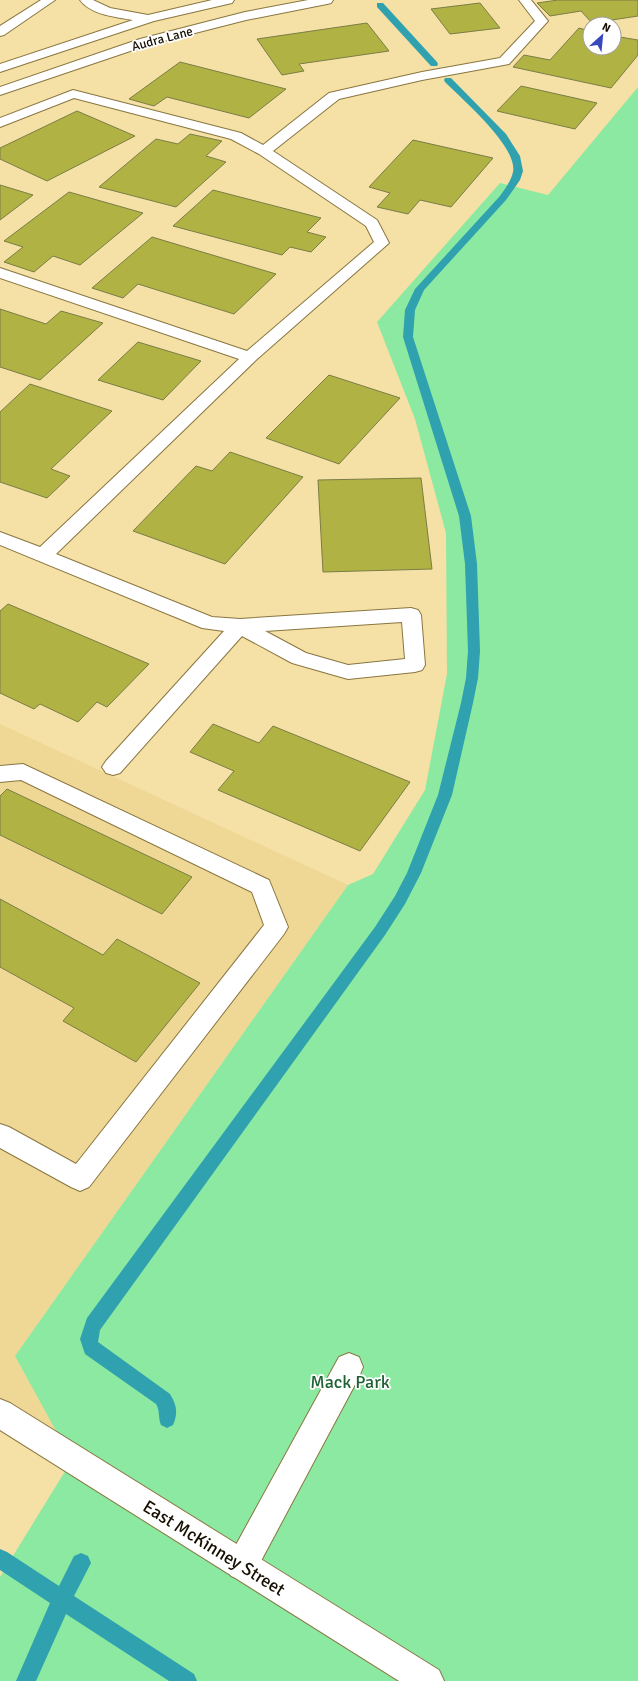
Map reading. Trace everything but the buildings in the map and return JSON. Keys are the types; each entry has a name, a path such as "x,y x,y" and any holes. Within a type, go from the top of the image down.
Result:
{"street":[{"path":"0,32 49,0"},
{"path":"86,0 90,5 111,12 150,18"},
{"name":"Audra Lane","path":"0,68 150,18 228,0"},
{"name":"Audra Lane","path":"0,91 144,42 245,16 328,0"},
{"path":"264,151 334,96 422,76 504,61 542,21 525,0"},
{"path":"0,123 73,94 236,136 264,151 372,223 382,243 250,357 43,555"},
{"path":"0,273 250,357"},
{"path":"0,538 209,623 240,626 410,614 415,665 348,672 299,658 240,626"},
{"path":"113,766 240,626"},
{"path":"0,774 23,772 260,886 276,927 80,1179 0,1135"},
{"path":"242,1565 349,1367"},
{"name":"East McKinney Street","path":"0,1413 428,1681"}],"shaded area":[{"path":"0,724 348,885 15,1356 73,1460 0,1413"}],"green space":[{"name":"Mack Park","path":"638,87 638,1681 0,1681 0,1577 72,1460 15,1356 348,885 373,874 425,790 447,674 446,533 415,419 377,322 500,183 548,195"}],"waterway":[{"path":"380,5 434,64"},
{"path":"167,1419 167,1408 162,1398 91,1348 89,1339 93,1324 380,931 400,900 414,873 445,795 467,703 472,678 474,651 471,564 465,516 408,337 410,310 420,289 503,198 515,180 518,171 516,156 503,136 448,80"},
{"path":"0,1559 62,1600"},
{"path":"62,1600 81,1563"},
{"path":"26,1681 62,1600"},
{"path":"62,1600 187,1681"}]}
